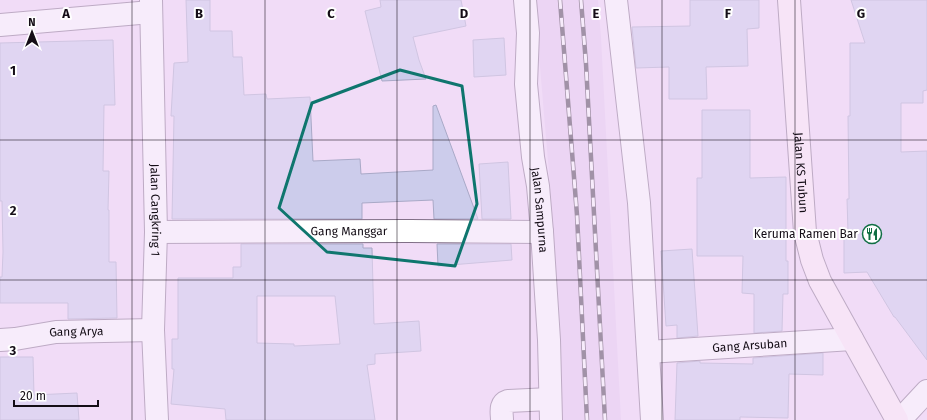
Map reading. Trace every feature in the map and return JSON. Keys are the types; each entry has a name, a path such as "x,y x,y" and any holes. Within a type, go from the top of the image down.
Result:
{"street":[{"name":"Jalan Sampurna","path":"525,0 528,33 526,84 542,232 549,340 550,410"},
{"path":"616,0 639,203 652,420"},
{"name":"Jalan KS Tubun","path":"789,0 805,232 812,260 820,281 898,420"},
{"path":"0,25 151,6"},
{"name":"Jalan Cangkring 1","path":"151,6 156,232 153,330 157,420"},
{"name":"Gang Manggar","path":"156,232 542,232"},
{"name":"Gang Arya","path":"0,340 56,332 153,330"},
{"name":"Gang Arsuban","path":"648,352 852,339"},
{"path":"898,420 927,391"},
{"path":"502,420 502,405 508,400 550,410"}],"highlighted area":[{"path":"400,70 462,86 477,204 455,266 327,252 279,208 312,103"}],"shaded area":[{"path":"531,0 598,0 621,420 559,420 550,185 540,67"}],"building":[{"path":"186,0 210,0 210,31 232,31 233,57 242,57 244,95 266,94 267,99 310,97 313,161 360,159 361,174 433,170 433,106 436,105 478,219 434,219 433,200 362,203 362,219 172,219 174,116 171,116 174,63 188,62"},
{"path":"380,0 461,0 466,26 413,37 426,79 382,81 365,11 381,7"},
{"path":"690,0 759,0 759,28 747,29 748,66 706,67 707,99 669,99 669,67 636,68 632,27 690,26"},
{"path":"851,0 927,0 927,90 923,91 923,103 901,103 901,152 927,151 927,360 894,317 867,272 844,273 844,232 848,232 847,199 849,199 848,116 850,116 850,43 865,43"},
{"path":"504,38 506,75 474,77 473,40"},
{"path":"113,40 115,105 104,105 103,171 109,171 109,262 116,262 117,318 68,319 68,303 0,303 0,277 2,277 3,252 2,201 0,201 0,43"},
{"path":"702,110 750,110 750,178 786,177 786,261 788,261 788,294 783,294 782,331 754,333 754,294 742,293 743,256 697,256 697,178 702,178"},
{"path":"508,162 511,219 482,219 479,164"},
{"path":"241,244 363,244 363,248 372,248 374,324 419,321 421,351 375,354 375,364 367,365 375,420 226,420 225,409 171,404 174,369 172,369 172,339 178,339 178,278 233,278 233,267 241,267","holes":["257,296 335,296 340,344 294,346 294,344 257,343"]},
{"path":"437,244 511,244 512,260 438,266"},
{"path":"692,249 698,336 677,338 677,325 666,326 661,251"},
{"path":"823,353 823,375 789,374 788,418 740,417 740,420 675,420 677,363 700,361 700,363 753,364 753,358"},
{"path":"0,357 33,357 34,395 77,393 79,420 0,420"}],"railway":[{"path":"560,0 577,215 587,420"},
{"path":"581,0 586,64 605,420"}],"place":[{"name":"Keruma Ramen Bar","path":"872,234"}]}
